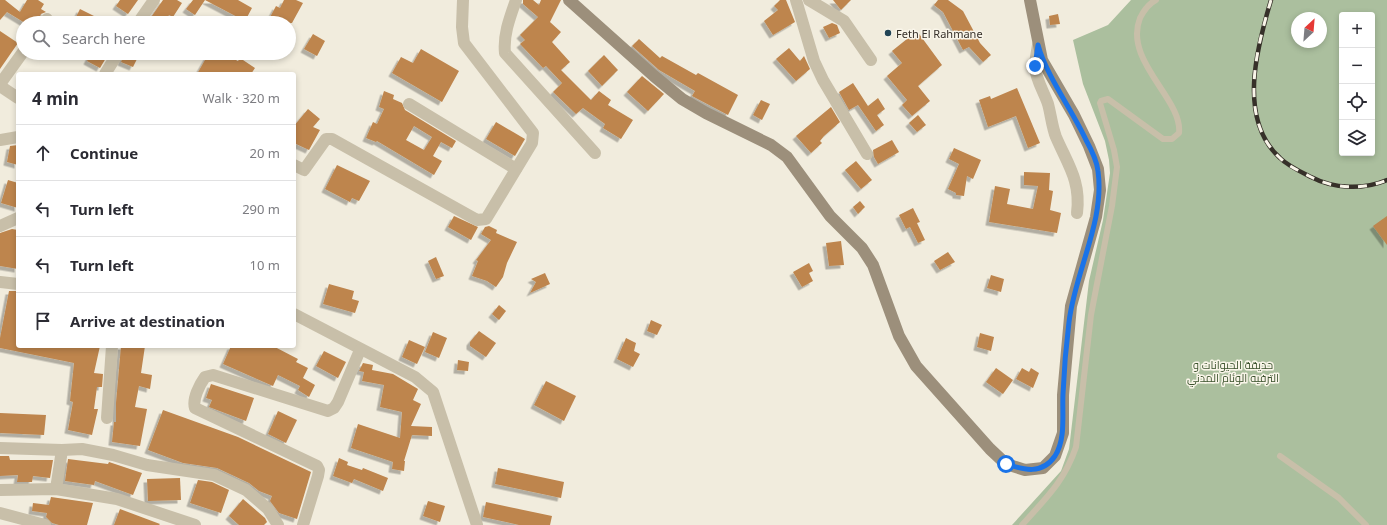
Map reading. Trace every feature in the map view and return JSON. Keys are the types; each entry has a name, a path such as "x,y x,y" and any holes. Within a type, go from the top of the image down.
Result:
{"street":[{"path":"143,16 154,0"},
{"path":"296,166 304,170 326,139 332,139 477,220 486,219 532,143 533,133 464,43 462,27 463,0"},
{"path":"516,0 508,21 504,46 505,53 595,153"},
{"path":"569,0 682,99 706,113 771,145 787,157 830,216 862,248 873,265 899,336 916,366 995,454 1006,464 1025,470 1043,468 1055,456 1063,433 1063,395 1071,306 1096,217 1100,190 1098,169 1089,146 1074,116 1042,60 1030,0"},
{"path":"796,0 814,60 823,80 867,154"},
{"path":"809,0 844,21 871,60"},
{"path":"1038,45 1035,66 1048,104 1056,137 1066,154 1077,183 1079,199 1077,213"},
{"path":"16,97 0,85 17,60"},
{"path":"106,72 114,60"},
{"path":"409,104 516,169"},
{"path":"0,140 16,137"},
{"path":"0,226 16,219"},
{"path":"0,282 16,284"},
{"path":"296,315 414,377 433,392 477,525"},
{"path":"107,418 112,348"},
{"path":"302,525 318,476 319,470 317,466 195,408 194,403 199,388 205,377 213,375 328,411 334,408 338,402 360,350"},
{"path":"0,448 62,450 82,449 113,455 147,465 214,475 246,490 268,509 278,525"},
{"path":"56,489 62,450"},
{"path":"0,490 56,489 117,499 195,525"},
{"path":"0,513 45,525"}],"lane":[{"path":"1022,525 1062,480 1076,447 1091,315 1112,206 1117,167 1114,150 1100,103 1101,101 1108,99 1163,139 1172,139 1178,133 1179,123 1175,113 1144,60 1139,47 1139,22 1148,5 1156,0"},
{"path":"1280,456 1339,498 1366,525"}],"green space":[{"name":"حديقة الحيوانات و الترفيه الوئام المدني","path":"1131,0 1387,0 1387,525 1012,525 1061,471 1069,449 1089,281 1103,220 1110,173 1105,141 1083,84 1073,40 1108,25"}],"building":[{"path":"0,0 5,0 20,12 27,0 38,0 44,4 41,9 46,12 40,16 16,16 16,18 7,12 0,20"},
{"path":"120,0 138,0 128,14 116,6"},
{"path":"163,0 177,0 182,3 174,16 152,16"},
{"path":"193,0 205,0 195,15 186,9"},
{"path":"205,0 238,0 252,8 248,16 235,16"},
{"path":"284,0 296,0 303,3 296,16 271,16 276,6 280,8"},
{"path":"523,0 533,0 539,5 541,0 561,0 550,22 561,32 552,42 570,62 561,70 591,100 599,91 611,100 608,105 633,120 621,139 603,128 605,124 583,108 576,114 553,92 562,83 546,66 543,68 520,44 525,40 520,35 538,17 523,4"},
{"path":"780,0 786,0 795,22 773,35 764,21 778,10 774,6"},
{"path":"833,0 851,0 841,10"},
{"path":"938,0 948,0 963,11 980,43 991,55 983,62 969,47 963,50 943,12 934,5"},
{"path":"80,9 94,16 76,16"},
{"path":"1058,14 1060,24 1050,25 1049,16"},
{"path":"832,23 837,25 840,33 829,38 823,27"},
{"path":"0,31 16,42 16,46 0,69"},
{"path":"917,31 942,65 918,86 930,101 912,116 902,105 907,100 887,76 902,63 892,51"},
{"path":"313,34 325,41 317,56 304,49"},
{"path":"639,39 660,58 662,56 696,75 698,73 738,95 728,115 692,96 695,91 659,70 632,46"},
{"path":"789,48 800,61 804,56 810,69 796,81 776,59"},
{"path":"421,49 459,71 442,102 392,73 401,57 413,63"},
{"path":"604,55 618,70 602,86 588,71"},
{"path":"88,60 105,60 100,68"},
{"path":"122,60 136,60 133,67 121,62"},
{"path":"205,60 243,60 255,68 252,72 198,72"},
{"path":"642,76 664,94 648,111 627,92"},
{"path":"853,83 868,106 878,98 885,109 877,115 884,125 876,131 858,105 849,110 839,92"},
{"path":"1017,88 1040,143 1028,148 1016,116 988,127 979,100 990,96 991,99"},
{"path":"384,91 394,95 393,99 402,103 405,110 456,141 452,148 441,142 433,156 442,161 434,175 377,141 376,142 366,138 373,122 377,124 384,109 379,107","holes":["414,126 432,137 424,150 406,140"]},
{"path":"761,100 770,104 762,120 753,115"},
{"path":"831,107 840,122 824,136 820,141 822,143 811,153 796,136"},
{"path":"308,109 320,119 313,127 320,130 309,150 296,144 296,124"},
{"path":"918,115 926,125 917,132 909,123"},
{"path":"496,122 525,139 515,156 486,139"},
{"path":"892,140 899,152 878,164 874,157 873,150"},
{"path":"16,145 16,164 7,162 10,146"},
{"path":"954,148 981,160 973,179 967,176 964,196 956,195 956,193 948,189 959,164 949,159"},
{"path":"856,161 872,180 861,189 845,170"},
{"path":"337,165 370,181 359,201 352,198 350,202 325,189"},
{"path":"1024,172 1050,173 1049,190 1053,191 1050,210 1061,213 1057,233 989,222 995,186 1010,189 1007,204 1033,209 1038,186 1024,185"},
{"path":"8,180 16,182 16,207 1,203"},
{"path":"860,201 865,207 858,214 853,207"},
{"path":"913,208 920,222 917,223 925,240 918,243 910,227 906,229 899,215"},
{"path":"454,216 478,227 471,240 448,227"},
{"path":"1387,216 1387,245 1373,226"},
{"path":"489,226 497,230 496,233 517,242 507,263 503,277 496,287 487,281 472,276 478,261 476,260 491,240 481,234 485,227"},
{"path":"12,229 16,230 16,269 0,266 0,233"},
{"path":"841,241 844,265 829,266 826,243"},
{"path":"948,252 955,262 940,270 934,261"},
{"path":"436,257 444,276 436,279 428,261"},
{"path":"809,263 813,271 809,273 813,281 802,287 793,272"},
{"path":"545,273 550,284 530,293 536,282 531,279"},
{"path":"991,275 1004,279 1001,292 987,288"},
{"path":"329,284 354,291 352,299 359,301 355,313 323,304"},
{"path":"9,291 16,291 16,348 100,348 94,373 103,374 102,387 97,387 94,409 98,409 92,435 68,430 73,402 70,401 74,363 0,348 0,338"},
{"path":"499,305 506,311 499,320 492,314"},
{"path":"651,320 662,325 657,335 647,331"},
{"path":"479,331 496,343 486,357 470,346 470,342"},
{"path":"433,332 447,338 439,358 425,352"},
{"path":"980,333 994,337 991,351 977,347"},
{"path":"626,338 636,343 634,351 640,354 633,367 617,359"},
{"path":"409,340 425,347 417,364 402,357"},
{"path":"121,348 145,348 141,373 152,375 150,389 139,386 135,407 147,409 140,446 112,442 114,422 116,422 116,403"},
{"path":"230,348 277,348 298,359 296,362 308,368 303,378 315,385 309,397 298,390 300,386 278,375 273,386 223,364"},
{"path":"324,351 346,362 338,378 316,366"},
{"path":"458,360 469,362 468,371 457,370"},
{"path":"363,363 373,365 372,370 393,374 418,389 413,400 421,404 411,426 432,427 432,436 412,435 404,461 404,471 392,469 393,462 351,448 358,424 400,438 402,412 380,407 384,385 362,381 364,372 359,371"},
{"path":"996,368 1013,380 1003,394 986,382"},
{"path":"1022,368 1029,372 1031,368 1039,373 1033,388 1016,379"},
{"path":"546,381 576,396 564,421 534,405"},
{"path":"211,384 254,398 246,421 209,407 212,400 206,398"},
{"path":"163,410 238,437 311,472 297,519 279,513 270,501 272,496 259,491 249,483 217,468 183,463 148,450"},
{"path":"278,411 297,420 286,443 268,434"},
{"path":"0,413 46,415 44,435 0,433"},
{"path":"0,456 9,456 10,460 53,460 50,478 33,476 32,482 17,482 18,475 0,476"},
{"path":"339,458 348,462 347,465 362,470 363,468 388,478 383,491 354,479 352,483 333,476"},
{"path":"68,459 108,464 109,462 142,473 133,495 95,481 94,485 65,481"},
{"path":"498,468 564,482 561,498 495,484"},
{"path":"180,478 181,500 148,501 147,479"},
{"path":"198,480 212,482 229,490 221,513 190,503"},
{"path":"51,497 93,503 87,525 59,525 52,523 46,517 47,513 32,511 33,503 49,505"},
{"path":"243,499 265,518 267,522 264,525 239,525 229,516"},
{"path":"428,501 445,506 440,522 423,516"},
{"path":"486,502 552,516 550,525 519,525 483,517"},
{"path":"120,509 160,524 114,525"}],"railway":[{"path":"1271,0 1260,39 1254,82 1258,123 1267,142 1287,164 1311,177 1329,184 1358,187 1387,180"}],"place":[{"name":"Feth El Rahmane","path":"888,33"}],"route":[{"path":"1006,464 1025,470 1043,468 1055,456 1063,433 1063,395 1071,306 1076,282 1096,217 1100,190 1098,169 1089,146 1074,116 1042,60 1038,45 1035,66"}]}
